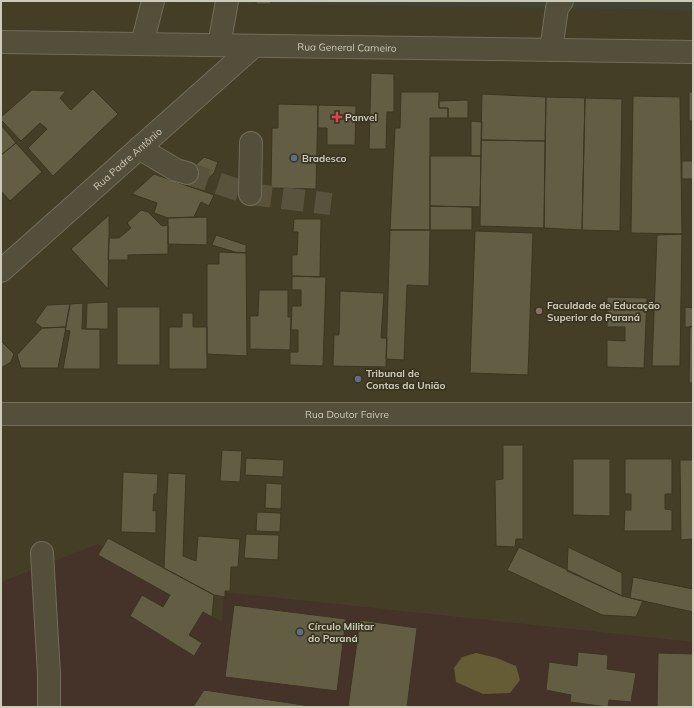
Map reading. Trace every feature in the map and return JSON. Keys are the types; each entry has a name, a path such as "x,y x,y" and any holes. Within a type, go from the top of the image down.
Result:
{"street":[{"path":"142,44 153,1"},
{"path":"219,45 227,1"},
{"path":"551,50 557,8 562,1"},
{"name":"Rua General Carneiro","path":"1,42 693,52"},
{"name":"Rua Padre Antônio","path":"1,271 254,46"},
{"path":"250,194 251,143"},
{"path":"139,148 176,170 187,174"},
{"name":"Rua Doutor Faivre","path":"1,414 693,414"},
{"path":"42,553 49,675 49,707"}],"shaded area":[{"path":"49,1 693,1 693,10 492,7"},
{"name":"Círculo Militar do Paraná","path":"98,544 222,622 224,592 693,642 693,707 1,707 1,582"},
{"path":"476,653 497,658 516,666 520,680 510,693 483,694 456,682 454,668 462,657"}],"building":[{"path":"256,1 271,1 271,4 256,4"},
{"path":"371,73 394,74 394,112 387,112 386,149 369,149"},
{"path":"93,89 118,114 53,176 28,148 47,129 40,123 21,141 1,120 1,117 32,90 66,91 60,98 71,110"},
{"path":"401,92 439,92 439,108 448,108 448,118 430,118 430,230 390,230 395,128 400,128"},
{"path":"689,92 693,92 693,121 689,121"},
{"path":"482,94 546,97 545,141 481,140"},
{"path":"633,96 680,97 682,234 631,233"},
{"path":"546,97 585,98 582,230 544,228"},
{"path":"585,98 622,99 620,231 582,230"},
{"path":"468,100 468,118 448,118 448,108 439,108 439,101"},
{"name":"Bradesco","path":"278,104 318,105 316,189 271,188 272,128 278,128"},
{"name":"Panvel","path":"318,105 356,106 355,145 327,145 327,128 318,128"},
{"path":"471,121 482,122 481,156 471,156"},
{"path":"1,125 16,143 1,155"},
{"path":"481,140 545,141 544,228 480,226"},
{"path":"16,143 42,172 10,201 1,191 1,155"},
{"path":"430,156 481,156 480,207 430,206"},
{"path":"204,157 218,162 214,173 197,189 177,182"},
{"path":"682,161 693,161 693,179 682,179"},
{"path":"154,174 214,195 209,206 201,202 194,217 168,218 154,213 157,203 132,194"},
{"path":"430,206 472,207 472,230 430,230"},
{"path":"141,210 148,212 162,226 168,225 168,254 128,255 128,260 108,260 109,238 119,238 131,228 127,223"},
{"path":"109,215 109,238 108,289 71,249"},
{"path":"207,217 207,245 168,244 168,218"},
{"path":"294,219 321,219 320,277 292,276 292,255 297,255 298,232 293,232"},
{"path":"390,230 430,230 429,286 407,285 404,360 386,359"},
{"path":"475,231 533,233 528,375 470,373"},
{"path":"682,234 680,366 652,366 657,235"},
{"path":"216,235 246,245 246,253 235,252 212,245"},
{"path":"219,252 246,253 247,356 207,354 207,264 219,264"},
{"path":"292,276 326,277 323,366 290,365 290,352 298,352 298,330 291,330 292,306 301,306 301,290 292,290"},
{"path":"259,290 288,290 288,317 291,317 290,350 250,349 250,316 258,316"},
{"path":"340,291 384,293 381,338 387,338 386,367 333,366 334,335 339,335"},
{"path":"607,297 647,298 644,368 607,367 607,340 625,341 625,327 607,327"},
{"path":"108,302 108,329 86,329 87,303"},
{"path":"83,303 82,329 100,329 100,369 63,369 70,331 65,330 70,304"},
{"path":"70,304 66,327 42,328 35,322 47,305"},
{"path":"117,307 160,307 160,365 117,365"},
{"path":"685,307 693,308 693,327 685,327"},
{"path":"182,313 193,313 193,327 207,327 207,369 169,369 169,327 182,327"},
{"path":"690,326 693,327 693,383 689,383"},
{"path":"66,327 58,368 21,368 17,355 42,328"},
{"path":"1,341 14,354 11,362 1,368"},
{"path":"503,445 523,445 523,539 516,539 515,547 496,546 495,480 503,479"},
{"path":"222,450 242,451 240,482 220,481"},
{"path":"246,458 284,460 283,477 245,475"},
{"path":"573,459 610,459 610,516 573,515"},
{"path":"625,459 672,459 672,494 665,494 665,509 672,510 672,531 624,531 625,510 631,510 631,494 625,494"},
{"path":"680,460 693,460 693,539 681,540"},
{"path":"123,472 158,474 157,494 154,494 153,511 156,510 156,533 121,532"},
{"path":"168,473 186,474 183,556 196,561 198,536 240,539 238,567 231,567 230,591 225,591 225,597 214,595 164,568"},
{"path":"266,483 282,484 281,509 265,508"},
{"path":"257,512 281,513 280,532 256,531"},
{"path":"246,534 279,535 278,560 244,558"},
{"path":"108,538 214,595 212,617 203,612 189,635 202,643 194,656 130,616 142,595 163,607 170,595 98,555"},
{"path":"519,547 622,596 643,601 636,617 602,615 507,570"},
{"path":"568,547 622,573 622,596 567,571"},
{"path":"633,577 693,589 693,612 630,598"},
{"path":"234,605 346,619 337,691 225,677"},
{"path":"360,620 417,628 407,707 348,707"},
{"path":"578,652 608,655 607,669 636,673 631,702 609,700 608,707 570,702 571,695 546,690 549,662 577,666"},
{"path":"658,653 693,654 693,707 657,707"},
{"path":"204,690 316,707 193,707"}],"tunnel":[{"path":"187,173 250,194 331,204"}],"place":[{"name":"Panvel","path":"337,117"},
{"name":"Bradesco","path":"294,158"},
{"name":"Faculdade de Educação Superior do Paraná","path":"539,311"},
{"name":"Tribunal de Contas da União","path":"358,379"},
{"name":"Círculo Militar do Paraná","path":"300,632"}]}
